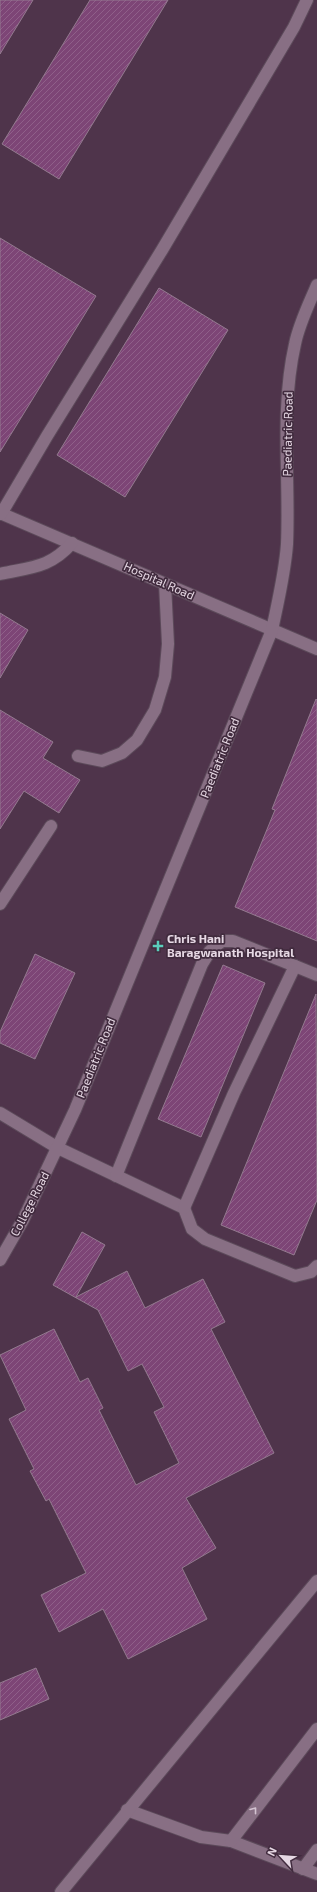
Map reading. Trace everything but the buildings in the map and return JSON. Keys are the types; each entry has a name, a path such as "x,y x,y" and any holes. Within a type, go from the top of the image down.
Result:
{"lane":[{"path":"1,514 47,436 162,250 294,27 307,0"},
{"name":"Paediatric Road","path":"58,1148 272,630 284,576 287,543 287,414 291,368 295,344 306,309 317,285"},
{"name":"Hospital Road","path":"1,514 72,543 317,649"},
{"path":"0,574 45,564 61,556 72,543"},
{"path":"78,756 102,761 122,753 138,740 155,710 165,677 168,644 165,584"},
{"path":"0,904 51,826"},
{"path":"116,1176 202,964 210,951 222,941 233,941 317,975"},
{"path":"184,1208 234,1093 295,966"},
{"path":"0,1113 58,1148 184,1208 192,1229 205,1239 295,1276 312,1272 317,1266"},
{"name":"College Road","path":"0,1260 23,1220 58,1148"},
{"path":"61,1892 317,1580"},
{"path":"230,1841 317,1729"},
{"path":"127,1810 201,1837 230,1841 317,1874"},
{"path":"303,1869 317,1850"}],"shaded area":[{"name":"Chris Hani Baragwanath Hospital","path":"0,0 317,0 317,1892 0,1892"}],"place":[{"name":"Chris Hani Baragwanath Hospital","path":"158,946"}]}
